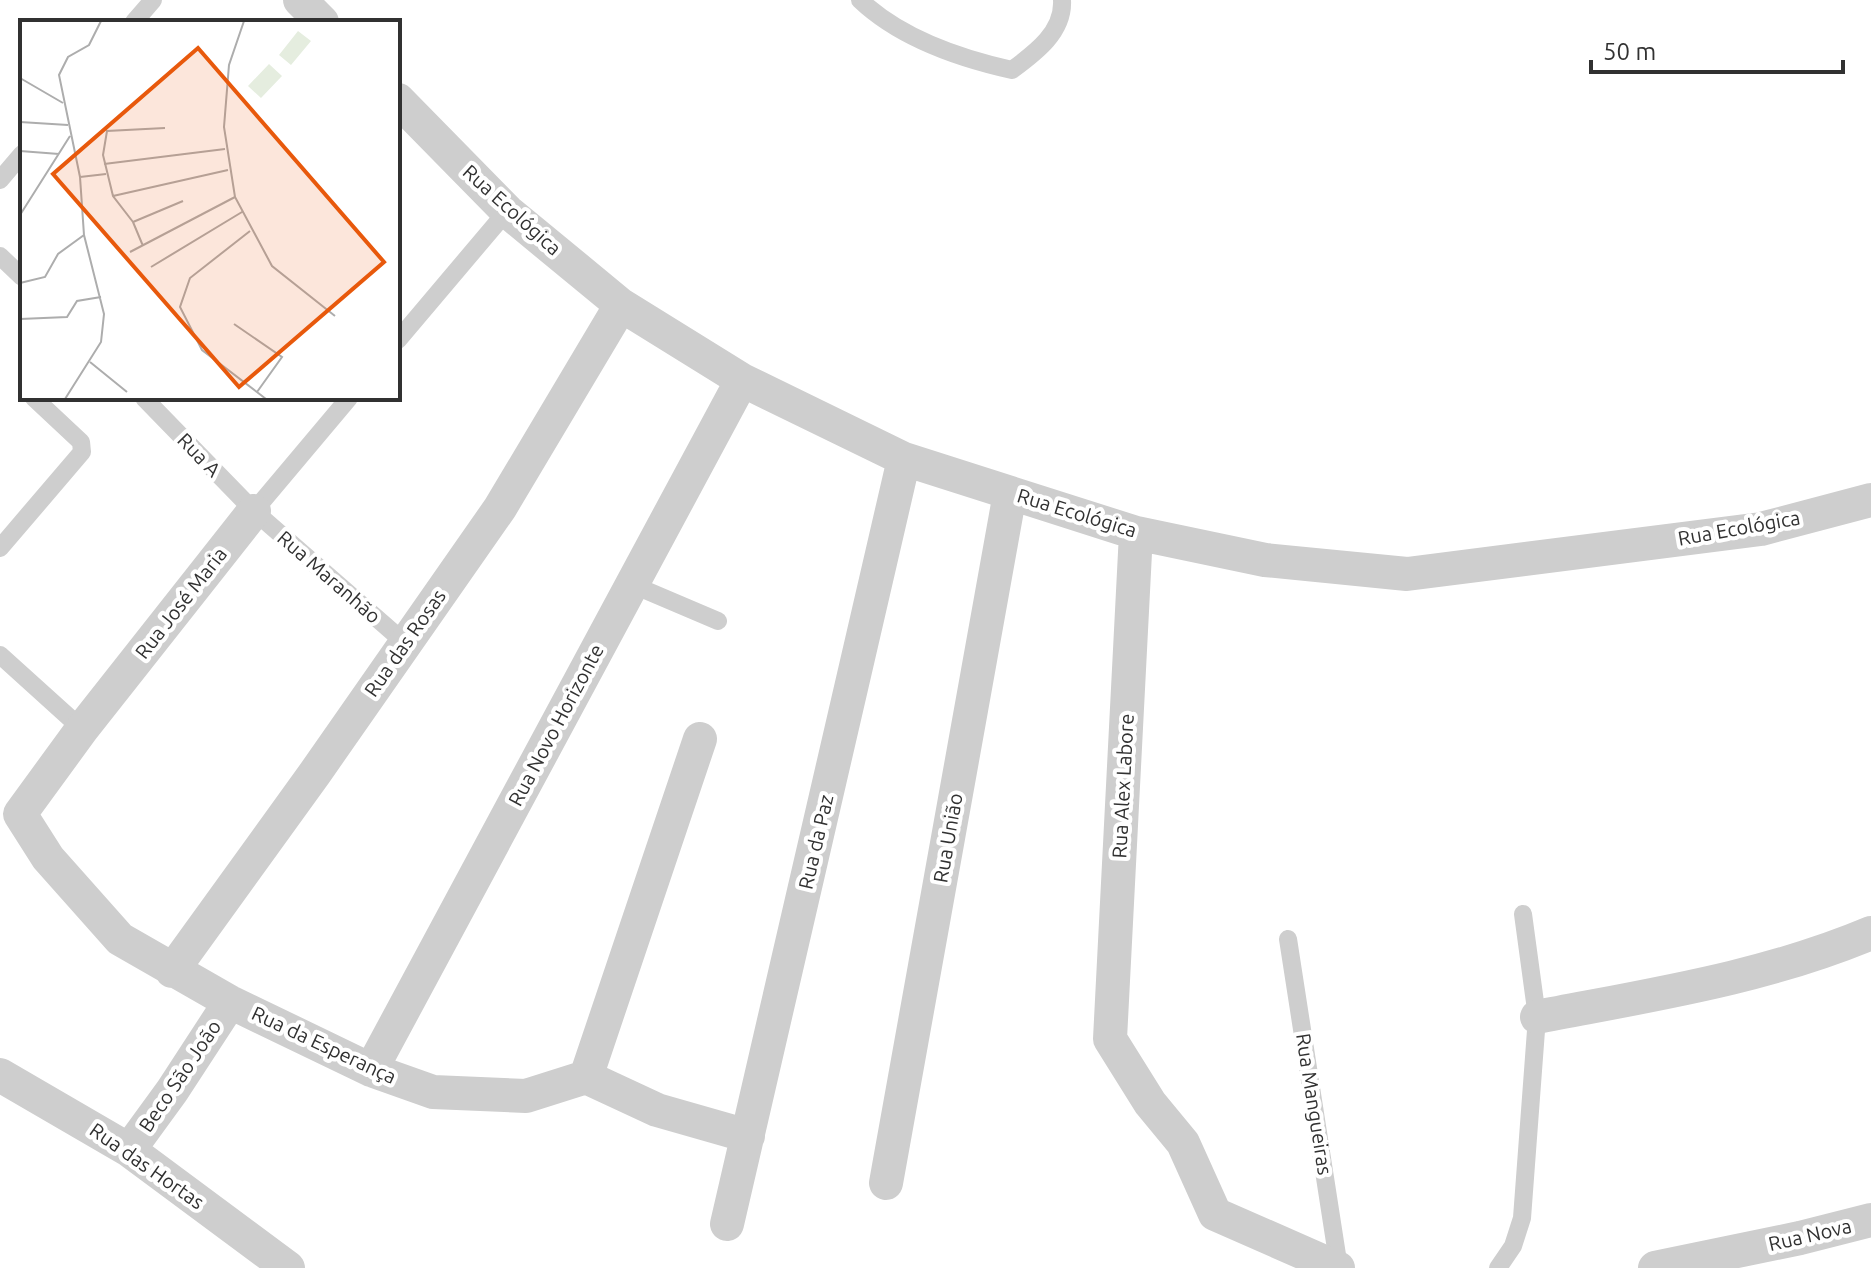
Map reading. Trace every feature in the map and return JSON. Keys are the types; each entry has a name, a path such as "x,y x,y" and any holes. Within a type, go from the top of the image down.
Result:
{"street":[{"path":"300,0 320,20"},
{"name":"Rua Ecológica","path":"400,102 507,211 621,305 742,380 904,459 1136,533 1265,560 1407,574 1761,529 1871,500"},
{"name":"Rua das Rosas","path":"172,971 500,508 621,305"},
{"name":"Rua Novo Horizonte","path":"371,1070 742,380"},
{"name":"Rua da Paz","path":"727,1224 904,459"},
{"name":"Rua União","path":"886,1183 1010,493"},
{"name":"Rua José Maria","path":"20,814 82,729 254,511"},
{"name":"Rua Alex Labore","path":"1136,533 1110,1039 1150,1103 1183,1143 1215,1214 1339,1268"},
{"path":"700,739 586,1077 657,1110 748,1136"},
{"name":"Rua da Esperança","path":"20,814 48,858 120,939 230,1002 371,1070 433,1092 526,1096 586,1077"},
{"path":"1537,1017 1735,979 1823,953 1871,933"},
{"name":"Beco São João","path":"129,1150 230,1002"},
{"name":"Rua das Hortas","path":"0,1075 129,1150 288,1268"},
{"name":"Rua Nova","path":"1655,1268 1871,1220"}],"lane":[{"path":"136,20 153,0"},
{"path":"860,0 876,16 959,58 1012,70 1042,48 1063,14 1062,0"},
{"path":"0,180 20,156"},
{"path":"400,338 507,211"},
{"path":"0,256 20,275"},
{"path":"0,548 82,452 81,442 36,400"},
{"name":"Rua A","path":"146,400 254,511"},
{"name":"Rua José Maria","path":"254,511 347,400"},
{"name":"Rua Maranhão","path":"254,511 404,642"},
{"path":"631,584 718,621"},
{"path":"0,655 82,729"},
{"path":"1498,1268 1513,1246 1522,1218 1537,1017 1523,914"},
{"name":"Rua Mangueiras","path":"1288,939 1339,1268"}]}
